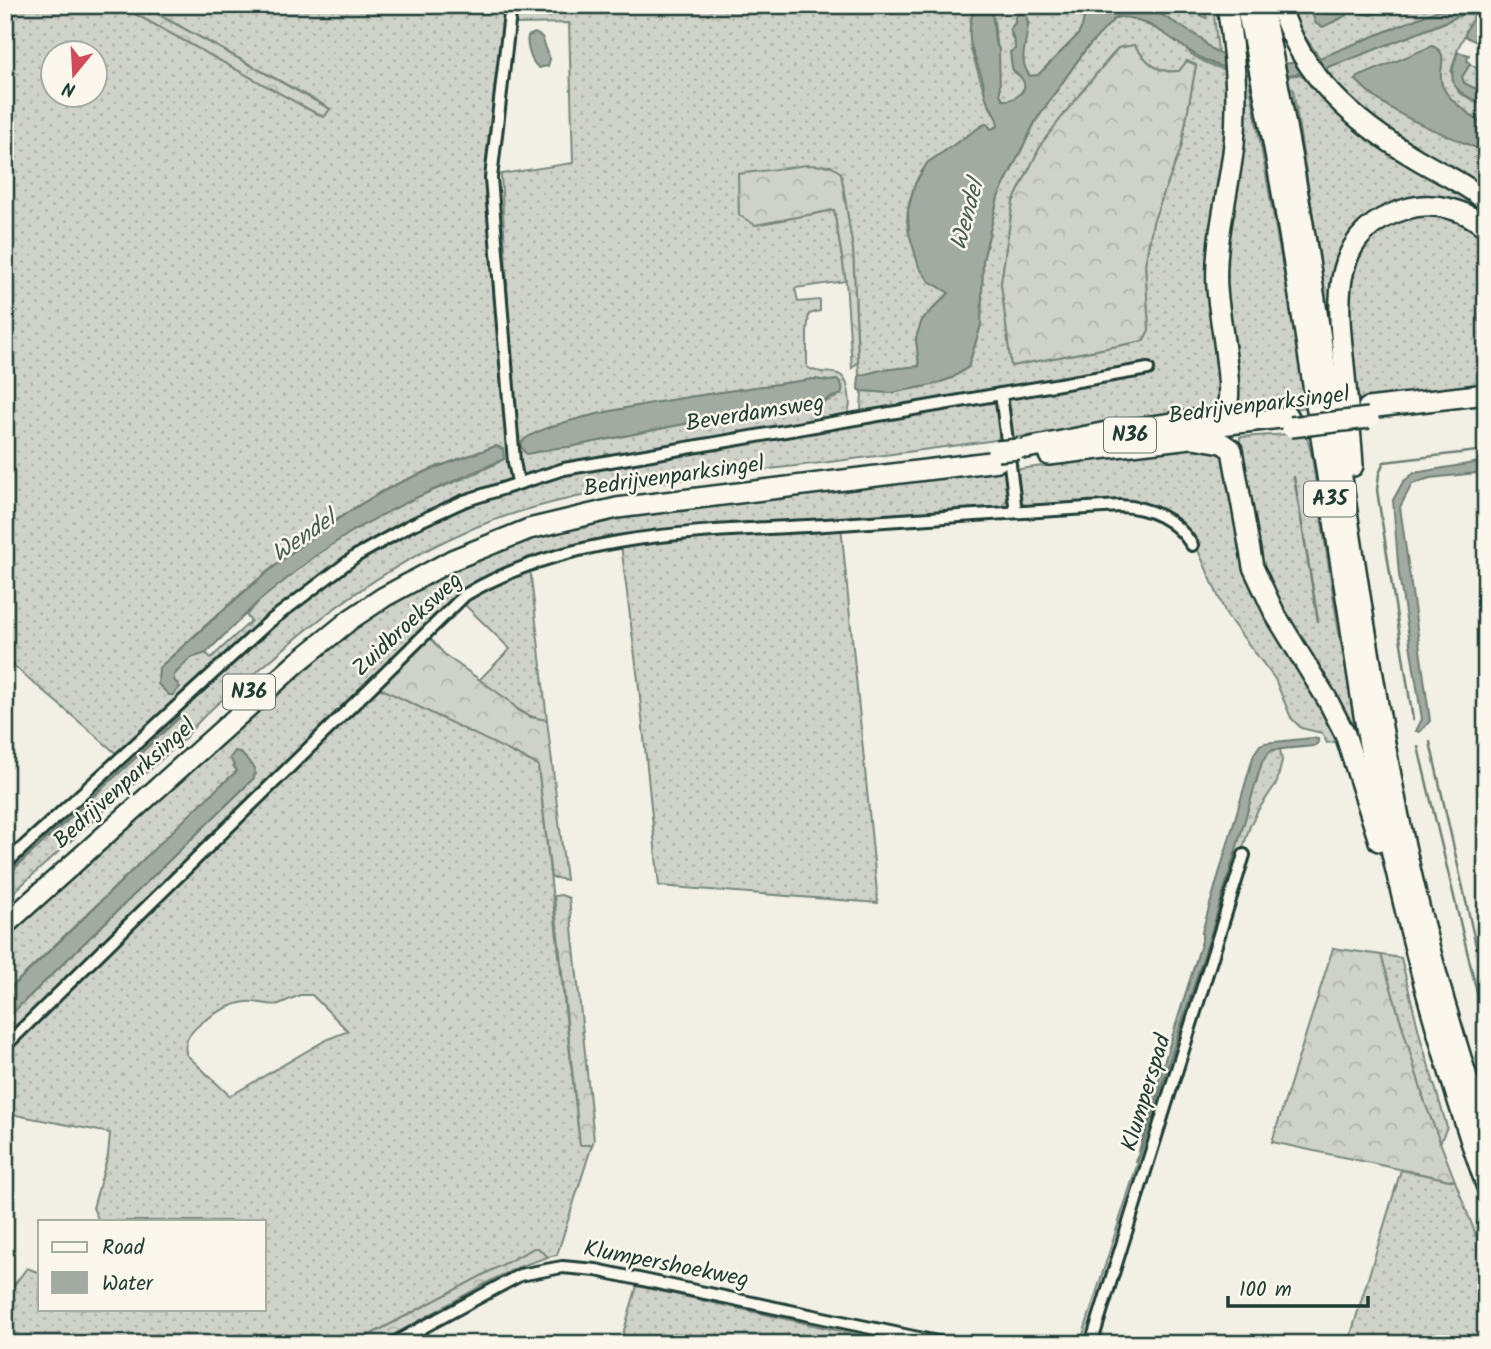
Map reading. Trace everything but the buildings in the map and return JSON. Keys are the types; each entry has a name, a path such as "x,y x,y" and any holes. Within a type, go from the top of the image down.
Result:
{"highway":[{"path":"1022,452 1102,433 1210,418 1225,409 1229,395 1216,269 1219,234 1234,147 1236,80 1227,5"},
{"name":"A35","path":"1246,5 1264,52"},
{"name":"A35","path":"1262,5 1264,52 1301,213 1375,687 1400,820 1450,1026 1486,1136"},
{"path":"1280,5 1300,52 1319,80 1346,111 1419,161 1462,183 1486,201"},
{"name":"A35","path":"1271,86 1292,255 1374,767 1405,911 1444,1057 1486,1185"},
{"name":"A35","path":"1355,558 1353,465 1338,308 1346,260 1356,242 1369,228 1391,214 1408,208 1431,206 1456,211 1486,228"},
{"name":"Bedrijvenparksingel","path":"1368,413 1486,394"},
{"name":"Bedrijvenparksingel","path":"5,925 298,662 351,619 383,597 452,560 529,529 617,508 1022,452 1368,413 1486,404"},
{"name":"Bedrijvenparksingel","path":"1022,452 1193,438 1290,422"},
{"name":"A35","path":"1193,438 1228,445 1233,453 1253,567 1275,614 1345,734 1370,816 1405,911"},
{"name":"Bedrijvenparksingel","path":"5,912 315,635 379,589 450,550 525,520 599,501 715,484 998,456"}],"street":[{"path":"5,864 269,622 317,583 356,556 410,526 464,501 518,482 514,462 491,178 511,5"},
{"name":"Beverdamsweg","path":"518,482 605,460 1148,369"},
{"path":"1001,394 1016,512 1120,506 1143,508 1172,524 1192,545"},
{"name":"Zuidbroeksweg","path":"5,1046 465,596 487,582 578,550 655,537 1016,512"},
{"name":"Klumperspad","path":"1091,1344 1244,855"},
{"name":"Klumpershoekweg","path":"391,1344 520,1275 562,1267 596,1270 947,1344"}],"green space":[{"path":"5,5 119,5 323,117 330,109 326,106 141,5 505,5 487,176 503,413 515,479 356,553 118,755 5,658","holes":["496,446 504,459 393,509 324,549 263,598 246,615 251,621 211,658 206,653 190,658 174,675 174,680 159,668 292,551 350,510 409,478"]},
{"path":"119,5 141,5 330,109 324,117"},
{"path":"517,5 1087,5 1078,35 1038,75 1030,76 1024,64 1024,43 1029,23 1015,23 1011,35 1025,86 1017,98 1011,100 1003,100 1000,94 994,18 973,13 970,23 971,50 988,103 999,123 996,128 991,129 987,124 983,125 932,160 918,177 913,189 907,224 909,233 949,293 922,320 916,338 919,367 881,370 859,376 853,250 841,173 755,225 834,210 846,281 795,288 798,302 820,300 820,311 809,314 807,367 814,371 839,374 843,378 850,400 846,416 603,456 525,475 518,467 516,455 501,174 573,163 569,23 516,24","holes":["813,379 838,380 837,397 816,406 699,421 532,453 520,445 535,433 608,412"]},
{"path":"1145,5 1183,5 1206,18 1204,5 1213,5 1218,52 1209,48 1202,39"},
{"path":"1290,5 1309,5 1316,23 1321,24 1338,20 1349,10 1371,15 1393,5 1451,5 1320,58 1303,34"},
{"path":"1473,9 1476,13 1458,48 1451,72 1459,93 1486,106 1486,128 1445,91 1441,79 1442,58 1438,49 1432,46 1410,57 1462,142 1486,152 1486,187 1398,137 1377,122 1340,88 1326,68"},
{"path":"1125,16 1148,25 1177,41 1204,62 1232,72 1262,76 1307,74 1358,128 1370,137 1440,173 1486,205 1486,222 1455,206 1422,202 1399,207 1377,217 1360,231 1341,266 1337,287 1341,395 1293,89 1250,86 1308,407 1238,417 1235,411 1220,275 1220,256 1234,169 1241,94 1240,82 1228,79 1226,154 1210,247 1211,307 1225,382 1223,397 1216,408 1199,416 1009,438 1006,404 1013,395 1147,371 1147,366 869,413 861,410 862,391 891,393 932,385 952,378 968,367 981,325 983,260 998,197 1036,121 1085,50 1112,19","holes":["1134,45 1153,66 1164,71 1179,71 1187,61 1196,65 1181,148 1153,222 1145,264 1149,330 1143,341 1011,366 1001,283 1013,202 1042,143 1118,48"]},
{"path":"1134,45 1148,61 1164,71 1179,71 1187,61 1196,65 1181,148 1153,222 1145,264 1149,330 1143,341 1011,366 1001,283 1013,202 1042,143 1118,48"},
{"path":"1470,64 1483,72 1486,66 1486,94 1464,83 1462,77"},
{"path":"807,165 831,166 841,173 853,250 858,362 852,368 846,281 834,210 755,225 739,215 738,174"},
{"path":"1438,213 1464,224 1486,240 1486,389 1354,402 1347,289 1358,254 1374,234 1404,218"},
{"path":"992,401 998,406 1004,439 606,491 506,516 442,542 353,595 298,637 216,705 186,737 5,900 5,868 270,623 382,543 440,514 573,468"},
{"path":"1306,433 1366,782 1266,587 1240,454 1240,437"},
{"path":"1208,444 1224,451 1239,531 1340,741 1327,743 1322,733 1301,728 1291,718 1275,679 1227,616 1194,541 1156,509 1027,507 1017,499 1012,470"},
{"path":"1006,471 1010,495 1002,508 647,534 486,580 5,1042 5,1020 256,774 234,767 237,771 5,993 5,934 316,660 328,645 400,594 507,543 619,514"},
{"path":"841,525 878,903 659,886 621,545"},
{"path":"530,568 547,720 528,715 479,680 510,649 463,603"},
{"path":"429,637 445,655 508,700 520,712 547,720 566,880 551,877 538,765 378,687"},
{"path":"378,687 538,765 580,1145 592,1145 557,1255 548,1257 538,1248 534,1248 353,1344 5,1344 5,1297 27,1268 38,1272 38,1310 266,1310 266,1220 99,1220 93,1208 108,1155 110,1133 5,1113 5,1054","holes":["300,995 312,995 348,1031 326,1040 230,1096 187,1055 189,1037 205,1020 227,1008 250,1002 275,1005"]},
{"path":"1280,749 1282,761 1277,782 1250,826 1087,1344 1080,1344 1212,930 1262,762 1267,752"},
{"path":"554,896 569,898 594,1140 592,1145 580,1145"},
{"path":"1333,948 1381,955 1425,1103 1455,1181 1272,1142"},
{"path":"1381,955 1401,958 1421,1040 1447,1127 1440,1143 1425,1103"},
{"path":"1401,1170 1455,1181 1486,1261 1486,1344 1348,1344"},
{"path":"538,1248 548,1257 492,1280 377,1344 353,1344"},
{"path":"637,1286 872,1338 874,1332 930,1344 620,1344"}],"water":[{"name":"Wendel","path":"1087,5 1145,5 1225,56 1240,61 1275,64 1320,58 1451,5 1486,5 1486,16 1481,34 1474,41 1465,36 1476,13 1473,9 1339,63 1317,70 1274,76 1229,69 1194,54 1152,26 1129,18 1116,17 1085,50 1036,120 998,197 983,260 981,325 968,367 952,378 932,385 891,393 858,389 859,376 881,370 919,366 916,338 922,320 949,293 929,281 919,267 909,233 908,210 915,184 927,163 983,125 987,124 991,129 998,126 985,95 970,40 973,12 985,9 992,12 995,42 999,49 1000,94 1003,100 1007,100 1020,94 1024,87 1011,62 1010,52 1015,49 1015,43 1010,29 1015,23 1015,17 1019,13 1026,15 1028,23 1024,61 1030,76 1038,75 1078,35"},
{"path":"1309,5 1393,5 1371,15 1349,10 1345,16 1323,27 1316,24"},
{"path":"535,33 542,37 550,59 548,66 539,68 531,58 528,36"},
{"path":"1432,46 1441,53 1441,79 1445,91 1455,103 1486,128 1486,152 1401,114 1385,105 1356,80"},
{"path":"1458,52 1469,55 1467,60 1470,64 1462,77 1464,83 1486,94 1486,106 1460,92 1453,81 1452,73"},
{"path":"813,379 838,380 842,387 841,395 831,397 816,406 699,421 526,454 520,445 535,433 608,412"},
{"path":"496,446 503,449 504,459 413,499 357,528 314,557 259,601 206,653 190,658 174,675 174,680 180,687 173,695 169,695 158,684 159,668 300,546 354,509 396,485"},
{"path":"1486,461 1486,472 1430,478 1412,484 1400,507 1430,721 1420,732 1416,731 1422,719 1399,575 1393,500 1403,482 1414,473"},
{"path":"1318,739 1314,746 1271,750 1262,762 1212,930 1136,1163 1254,754 1260,745 1265,743"},
{"path":"235,751 240,752 255,768 254,778 5,1020 5,993 237,771 230,758"}],"waterway":[{"path":"1413,720 1377,490 1379,474 1384,462 1486,450"},
{"path":"1294,477 1318,621"},
{"path":"5,877 181,716"},
{"path":"1430,742 1479,959 1486,968"},
{"path":"1418,747 1486,1030"}]}
